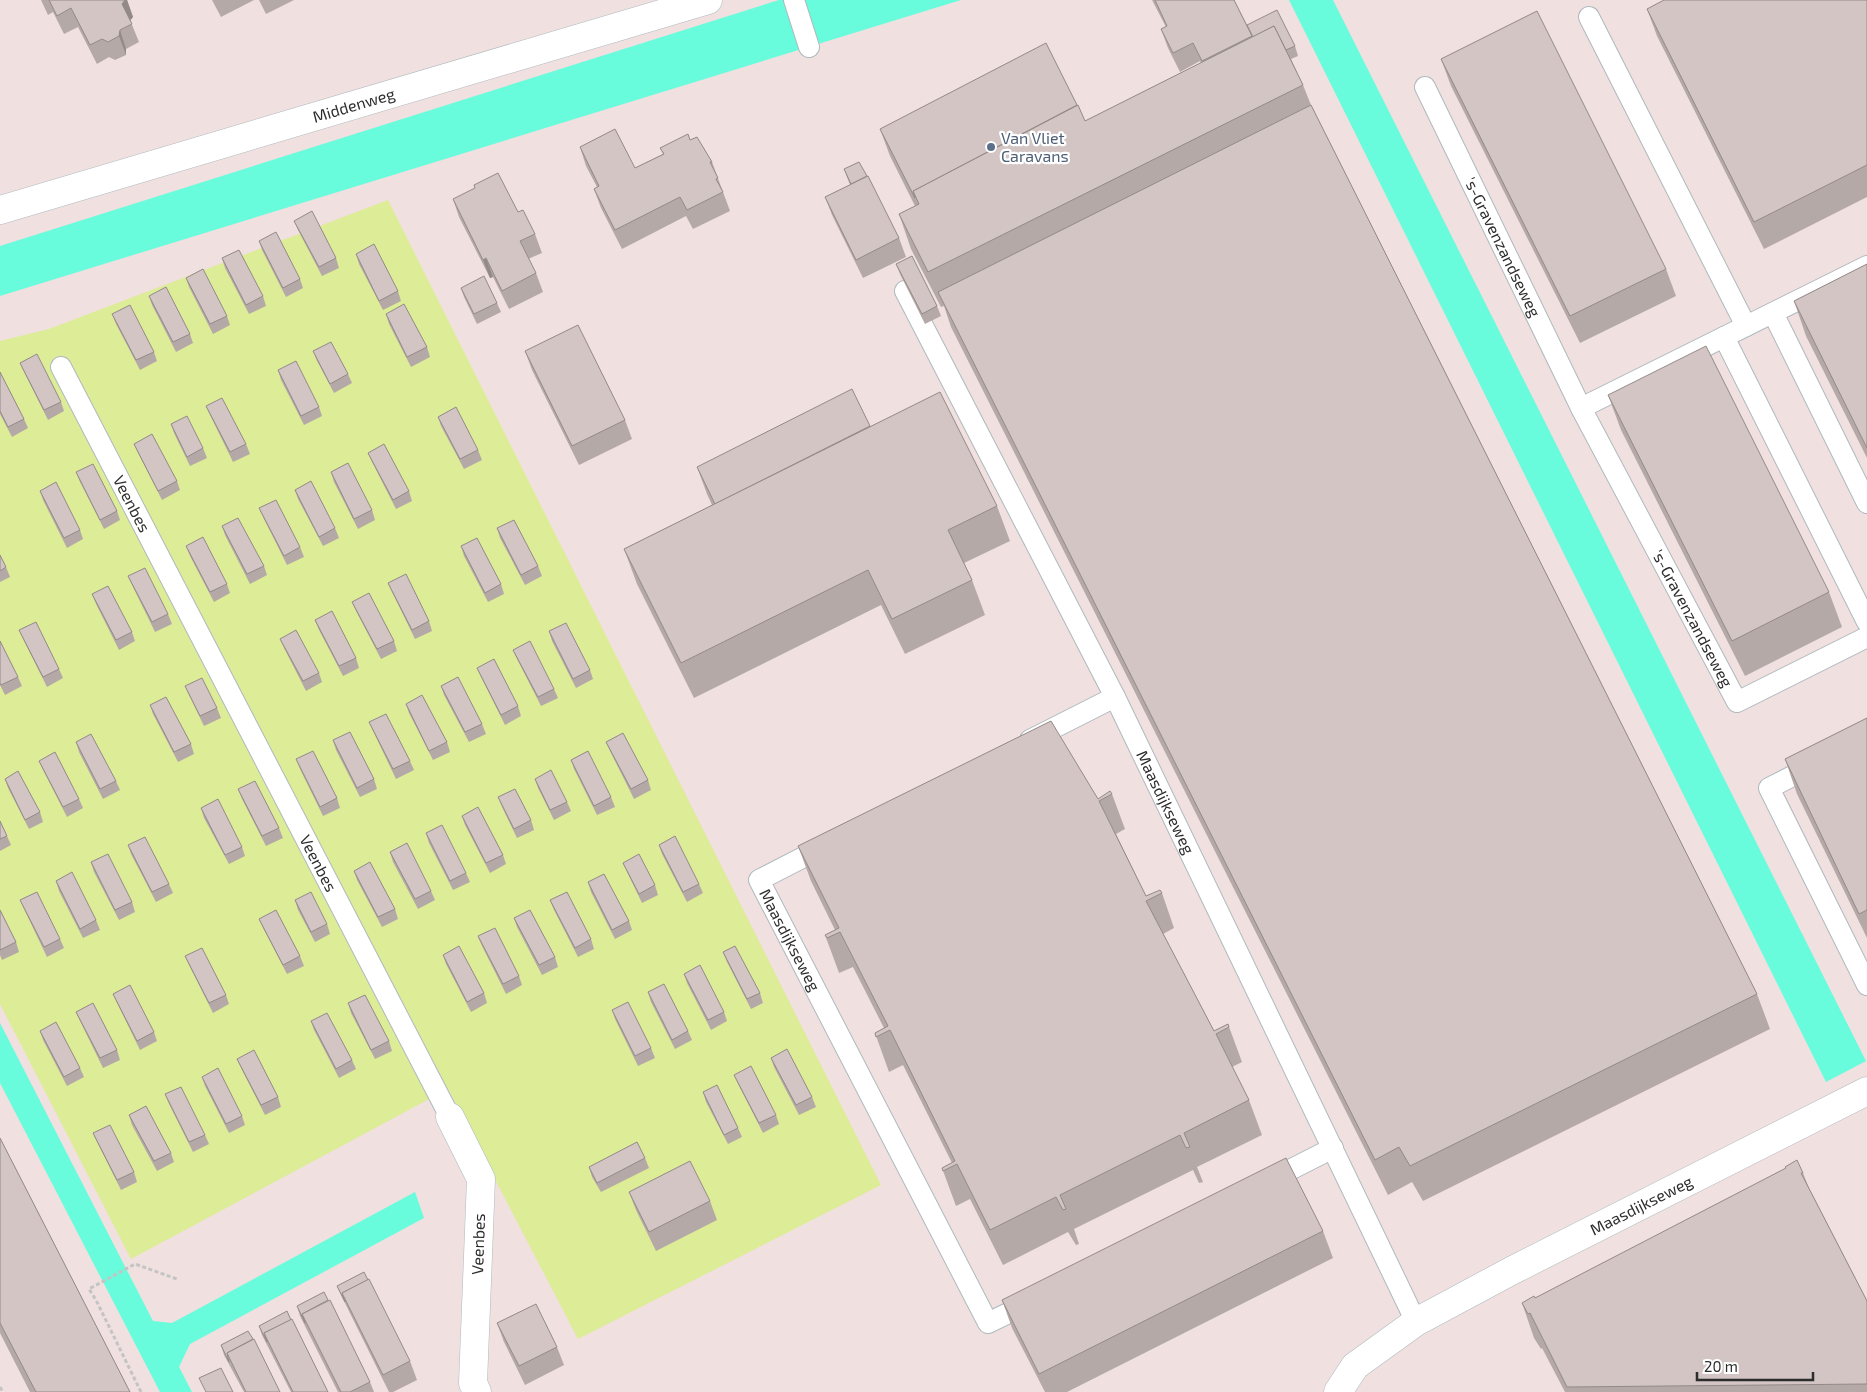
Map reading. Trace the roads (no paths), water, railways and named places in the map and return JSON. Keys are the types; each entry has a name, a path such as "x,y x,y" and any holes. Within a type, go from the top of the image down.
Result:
{"street":[{"name":"Middenweg","path":"0,210 708,0"},
{"name":"Maasdijkseweg","path":"1338,1392 1355,1366 1416,1322 1513,1270 1867,1091"},
{"name":"Veenbes","path":"450,1117 481,1179 469,1389"}],"lane":[{"path":"794,0 809,47"},
{"path":"1590,17 1746,326"},
{"name":"'s-Gravenzandseweg","path":"1424,87 1581,408 1737,702 1867,638"},
{"path":"1581,408 1867,266"},
{"name":"Maasdijkseweg","path":"905,291 1115,697 1416,1322"},
{"path":"1773,313 1867,503"},
{"path":"1724,337 1867,622"},
{"name":"Veenbes","path":"61,367 450,1117"},
{"path":"1010,751 1115,697"},
{"path":"1831,756 1769,788 1866,981"},
{"name":"Maasdijkseweg","path":"845,835 758,880 988,1323 1050,1292"},
{"path":"1254,1188 1333,1148"}],"place":[{"name":"Van Vliet Caravans","path":"991,147"}]}
